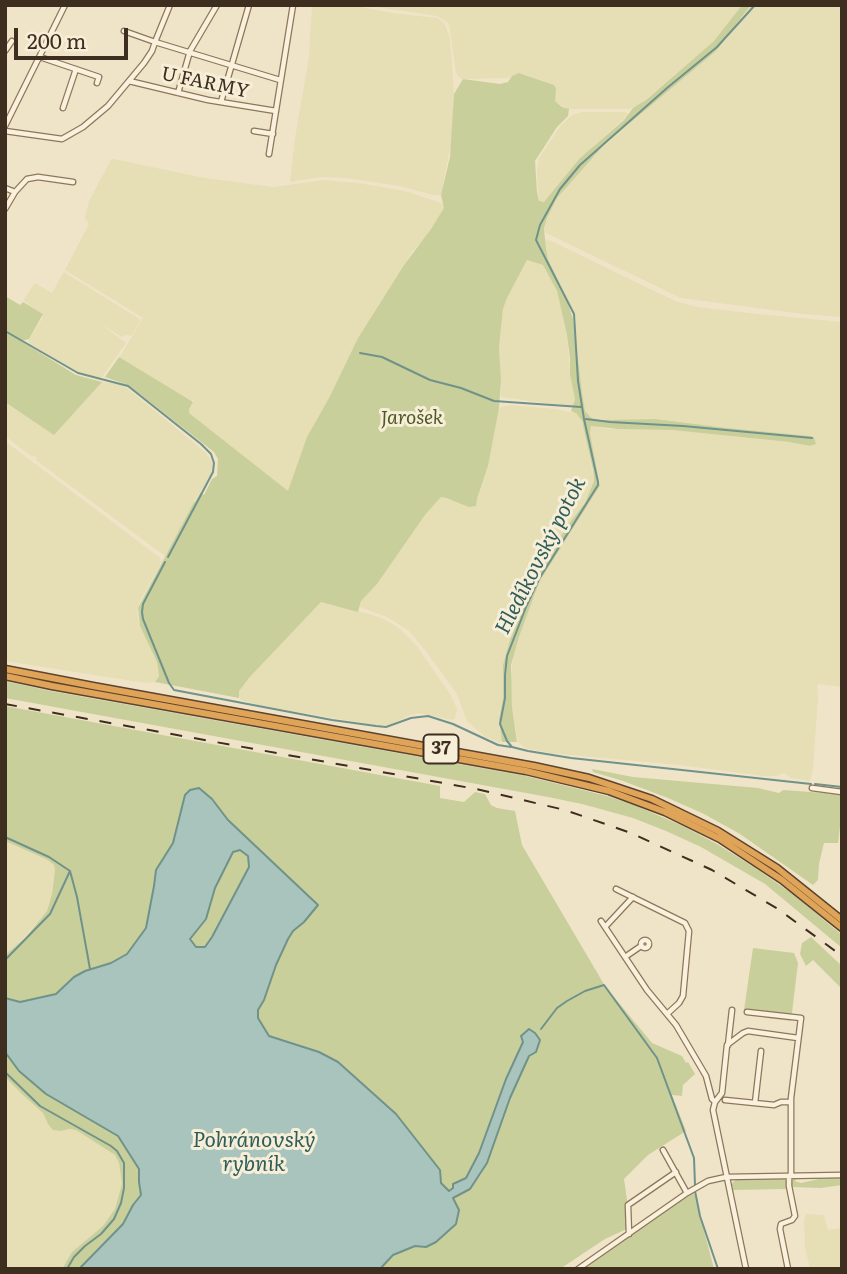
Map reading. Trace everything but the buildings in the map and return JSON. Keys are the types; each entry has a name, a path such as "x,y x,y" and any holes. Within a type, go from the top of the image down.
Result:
{"highway":[{"name":"37","path":"5,669 589,778 652,799 718,831 777,868 842,920"},
{"name":"37","path":"5,676 526,771 609,791 665,812 720,839 782,880 842,928"}],"street":[{"path":"65,5 5,128 62,139 96,117 152,51 170,5"},
{"path":"178,93 190,54 217,5"},
{"path":"220,102 249,5"},
{"path":"269,154 293,5"},
{"path":"124,31 190,54 280,80"},
{"path":"5,51 12,41"},
{"path":"40,57 99,77 97,83"},
{"path":"63,108 76,69"},
{"name":"U FARMY","path":"129,81 220,102 276,111"},
{"path":"254,131 273,135"},
{"path":"5,209 27,179 38,177 73,182"},
{"path":"5,188 15,192"},
{"path":"812,788 842,792"},
{"path":"616,889 685,923 689,931 684,994 681,1001 667,1014"},
{"path":"605,927 633,897"},
{"path":"601,921 647,990 678,1027 704,1073 715,1102"},
{"path":"625,957 641,946"},
{"path":"732,1010 722,1096 715,1102 713,1110 746,1269"},
{"path":"747,1012 801,1018 790,1102 789,1188 795,1216 780,1228 788,1269"},
{"path":"727,1045 746,1031 798,1038"},
{"path":"755,1103 761,1051"},
{"path":"726,1100 774,1105 790,1102"},
{"path":"663,1150 687,1193"},
{"path":"629,1234 628,1205 676,1172"},
{"path":"578,1269 695,1187 712,1180 726,1177 842,1175"}],"shaded area":[{"path":"312,5 350,5 437,18 444,23 450,37 454,94 452,138 441,195 347,178 321,177 290,182 309,57"},
{"path":"364,5 742,5 714,41 637,107 568,109 554,101 554,85 523,74 509,78 461,79 456,73 448,23 437,16"},
{"path":"751,5 842,5 842,317 681,298 544,232 547,218 557,198 595,154 716,51"},
{"path":"582,112 626,112 628,115 580,158 541,203 537,173 539,158 561,125 572,115"},
{"path":"113,159 205,178 273,187 324,180 358,183 405,191 444,204 439,217 412,252 358,338 316,420 288,492 189,413 194,400 191,401 119,358 143,318 65,270 89,224 85,218 89,201"},
{"path":"547,239 675,301 697,307 842,322 842,687 817,686 813,769 810,781 791,778 784,773 763,776 549,753 525,748 518,742 512,707 513,656 541,579 599,489 591,426 609,429 672,430 810,446 816,444 814,437 810,436 659,419 600,420 588,416 579,372 574,318 548,259"},
{"path":"527,260 543,265 557,291 567,335 575,399 572,406 501,397 499,347 503,309"},
{"path":"64,272 141,320 131,336 122,337 101,324 126,343 102,377 85,376 74,371 29,343 43,314 24,299 35,283 52,293"},
{"path":"102,382 127,388 205,452 214,464 210,476 165,556 37,461 37,457 31,456 5,436 5,402 54,434"},
{"path":"509,405 578,414 584,428 594,481 585,503 567,526 533,582 510,640 503,665 503,699 499,728 503,738 500,743 484,736 467,721 457,694 408,630 387,617 360,607 361,601 377,584 425,515 441,497 453,501 477,500 488,466 498,410"},
{"path":"5,441 160,558 159,567 140,601 137,612 140,626 157,662 159,676 155,682 146,683 5,661"},
{"path":"321,602 384,619 399,628 416,645 450,694 457,709 455,718 453,720 419,713 381,726 241,700 238,694 242,686"},
{"path":"5,841 52,862 55,867 47,911 5,955"},
{"path":"5,1077 43,1113 48,1124 57,1131 76,1130 115,1155 119,1163 122,1184 115,1209 103,1226 72,1252 62,1269 5,1269"},
{"path":"806,1214 824,1215 828,1230 842,1228 842,1269 810,1269 805,1247"}],"green space":[{"name":"Jarošek","path":"742,5 751,5 716,51 604,145 557,198 544,229 546,248 573,319 585,411 591,418 656,419 810,436 814,437 816,444 810,446 672,430 591,426 600,486 541,579 534,596 511,665 512,707 517,742 502,742 499,719 503,699 503,665 510,640 533,582 567,526 585,503 594,481 582,421 571,411 575,399 567,335 557,291 543,265 527,260 503,309 499,347 499,408 488,466 476,506 469,507 441,497 425,515 377,584 361,601 358,612 321,602 249,678 239,691 239,698 155,682 159,676 157,662 140,626 138,608 194,502 201,492 204,495 212,479 217,476 218,459 214,452 141,395 125,384 105,377 119,357 193,402 189,413 288,491 307,437 358,338 444,208 441,195 450,157 454,94 463,79 500,84 508,82 512,76 519,73 556,88 555,101 569,109 568,116 557,127 535,161 537,192 539,201 544,202 580,158 624,120 633,108 646,100 714,41"},
{"path":"5,296 20,305 23,302 43,314 29,339 21,341 76,375 102,382 54,435 5,402"},
{"path":"5,681 526,776 607,796 683,826 754,867 794,895 842,935 842,948 765,884 701,847 633,818 548,797 5,698"},
{"path":"5,706 440,786 440,798 464,802 475,792 485,794 491,805 515,811 522,845 605,986 652,1043 682,1056 695,1074 683,1085 682,1096 672,1095 686,1131 648,1155 624,1179 631,1227 605,1239 560,1269 380,1269 393,1255 415,1246 426,1247 436,1242 456,1224 459,1210 453,1198 480,1176 510,1098 529,1056 536,1051 540,1040 523,1042 506,1079 479,1153 466,1178 453,1184 449,1191 441,1183 428,1154 396,1114 338,1062 319,1052 269,1036 258,1018 258,1010 288,939 304,922 313,900 228,820 212,799 180,811 173,843 156,870 146,928 126,954 111,963 74,977 56,994 20,1002 5,998 5,955 25,938 47,911 55,869 48,860 5,841"},
{"path":"592,769 633,777 758,788 779,793 783,790 839,794 842,796 842,810 838,843 824,843 818,880 813,885 740,834 704,814 668,798 593,772"},
{"path":"240,850 248,856 249,867 212,937 205,947 196,947 190,939 206,919 215,888 233,851"},
{"path":"811,937 842,966 842,989 813,960 806,966 800,954 802,943"},
{"path":"753,948 794,953 798,963 791,1021 767,1018 744,1010"},
{"path":"5,1052 19,1071 46,1094 118,1136 139,1169 142,1195 123,1224 79,1269 62,1269 72,1252 103,1226 115,1209 122,1184 119,1163 115,1155 76,1130 53,1130 43,1113 5,1077"},
{"path":"842,1177 842,1185 821,1188 791,1187 791,1180 794,1179 801,1183"},
{"path":"737,1179 785,1179 788,1189 733,1190 731,1187"},
{"path":"694,1192 714,1269 584,1269 648,1222"}],"water":[{"name":"Pohránovský rybník","path":"199,788 212,799 228,820 318,905 288,939 258,1010 258,1018 269,1036 319,1052 338,1062 396,1114 440,1170 441,1183 449,1191 453,1184 466,1178 479,1153 506,1079 523,1042 521,1036 529,1029 540,1040 536,1052 529,1056 510,1098 487,1163 470,1189 453,1198 459,1210 456,1224 436,1242 426,1247 415,1246 393,1255 380,1269 79,1269 123,1224 141,1195 139,1169 118,1136 46,1094 19,1071 5,1052 5,998 20,1002 56,994 74,977 127,954 146,928 156,870 173,843 185,795 190,790","holes":["240,850 248,856 249,867 212,937 205,947 196,947 190,939 206,919 215,888 233,852"]}],"waterway":[{"name":"Hledíkovský potok","path":"755,5 717,47 580,165 560,189 540,225 536,240 574,314 578,381 598,485 539,579 526,607 507,656 505,698 500,724 512,747 528,751 811,784"},
{"path":"5,331 78,373 128,386 211,454 213,472 168,557"},
{"path":"360,353 382,357 430,380 494,401 581,407"},
{"path":"586,419 812,438"},
{"path":"165,562 143,604 142,612 174,690 376,726 386,727 411,718 428,716 453,724 498,745 511,747"},
{"name":"Hledíkovský potok","path":"815,784 842,787"},
{"path":"5,837 49,857 70,871 90,969"},
{"path":"5,960 50,914 70,871"},
{"path":"541,1029 557,1008 567,1001 604,985 657,1058 694,1158 695,1185"},
{"path":"5,1072 40,1106 111,1146 124,1163 124,1188 114,1219 74,1257 67,1269"},
{"path":"695,1191 700,1216 718,1269"}],"railway":[{"path":"5,704 476,789 565,810 631,833 712,870 778,909 842,956"}]}
